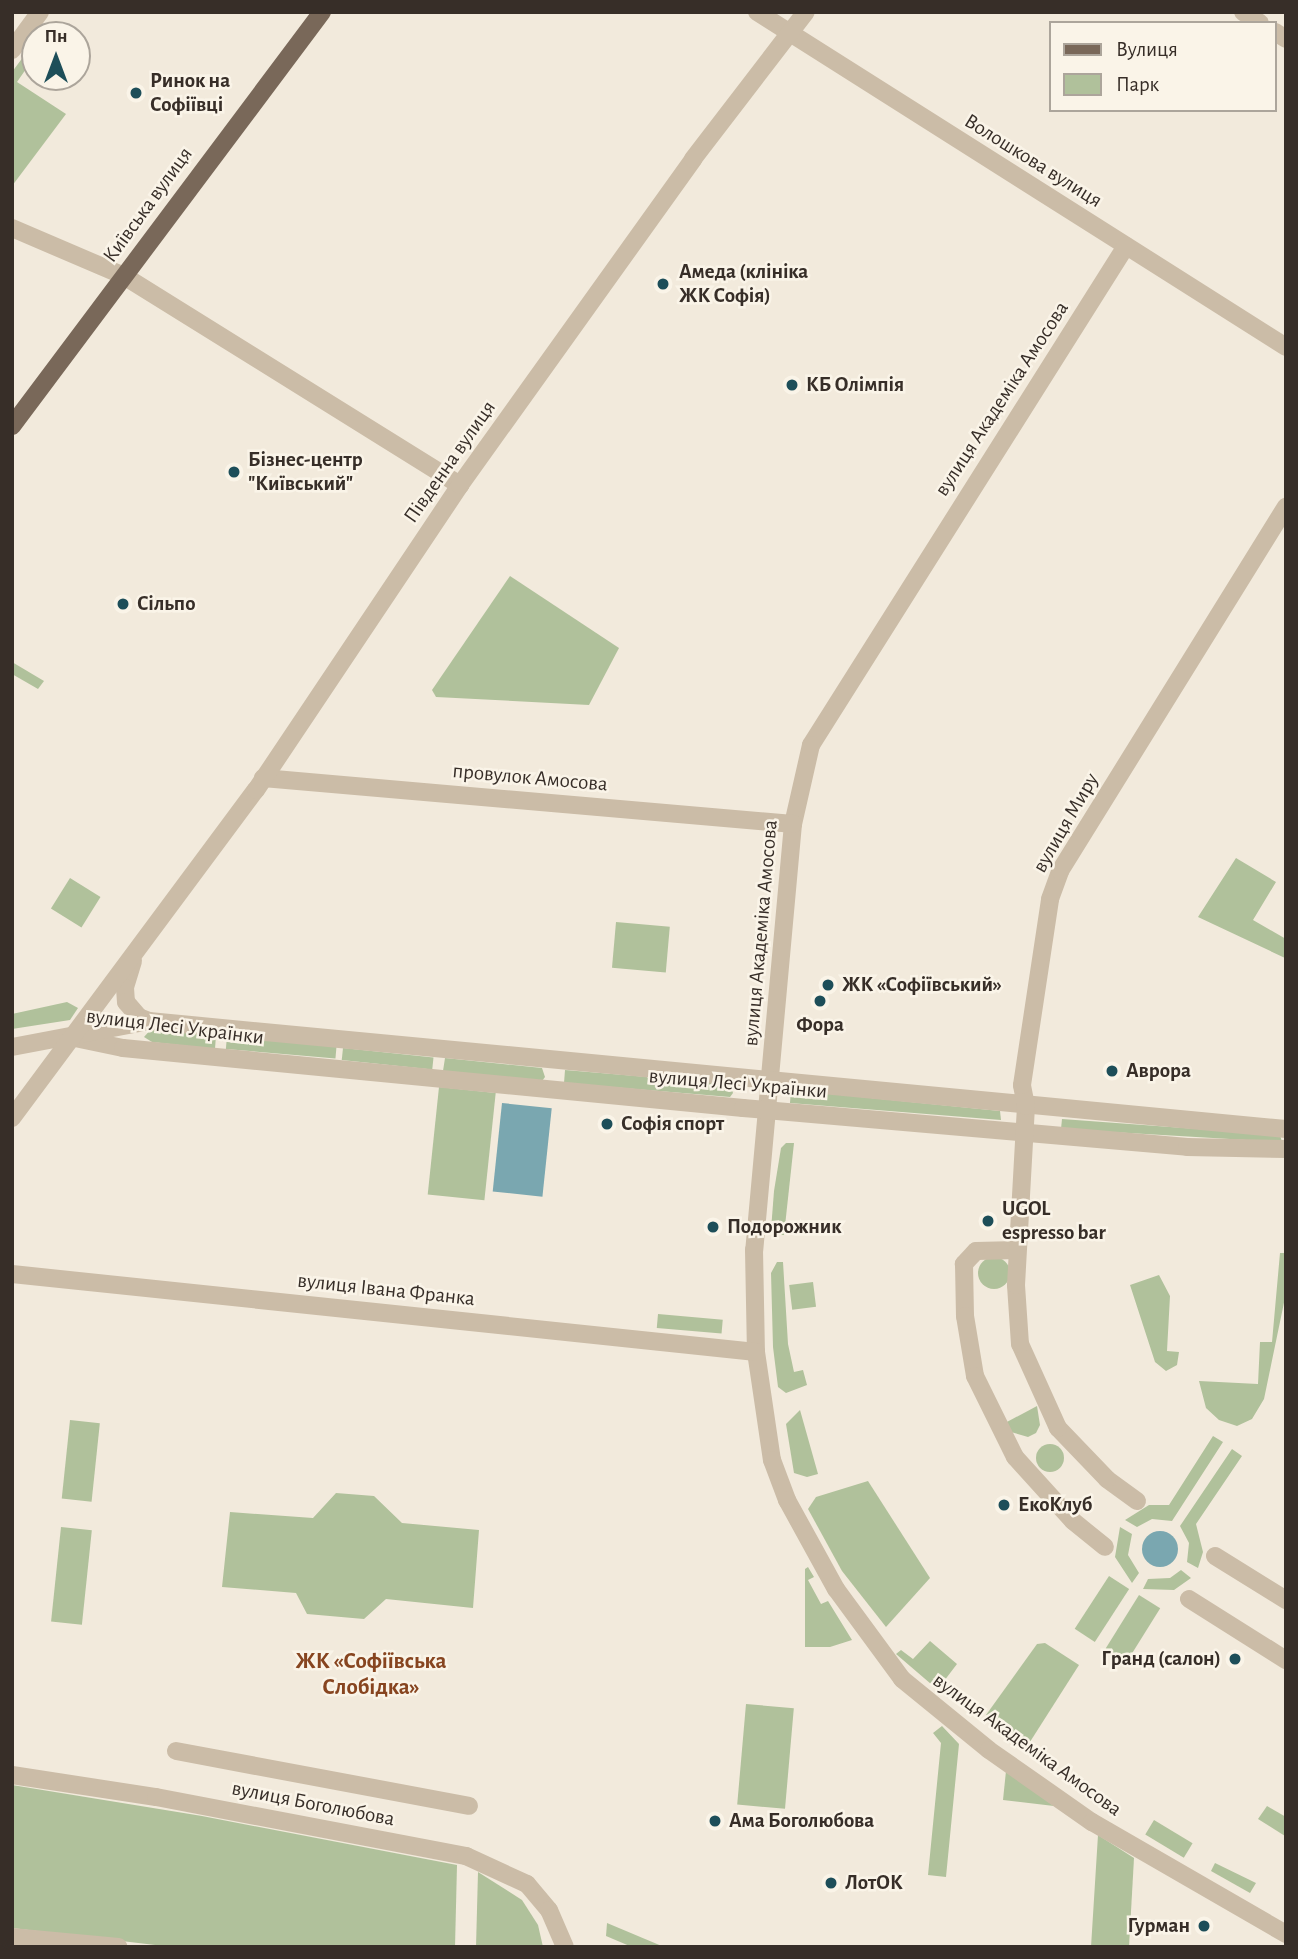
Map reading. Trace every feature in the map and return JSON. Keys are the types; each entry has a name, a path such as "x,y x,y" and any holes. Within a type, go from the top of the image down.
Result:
{"main road":[{"name":"Київська вулиця","path":"12,426 322,12"}],"street":[{"path":"12,50 40,12"},
{"name":"Волошкова вулиця","path":"757,12 790,36 1286,347"},
{"name":"Південна вулиця","path":"69,1037 263,778 460,485 693,159 806,12"},
{"path":"12,228 124,276 460,485"},
{"name":"вулиця Академіка Амосова","path":"1126,246 834,704 811,745 793,824 769,1110 754,1250 756,1352 772,1460 787,1500 816,1556 887,1662 920,1698 1092,1822 1286,1934"},
{"name":"вулиця Миру","path":"1137,1501 1107,1479 1058,1428 1020,1344 1017,1250 1026,1106 1022,1085 1050,899 1060,871 1286,506"},
{"name":"провулок Амосова","path":"263,778 793,824"},
{"name":"Південна вулиця","path":"140,945 128,973 126,1002 139,1017 149,1021"},
{"path":"145,1050 138,1035 149,1021"},
{"name":"вулиця Лесі Українки","path":"69,1037 149,1021 771,1077 1026,1106 1286,1129"},
{"path":"12,1047 69,1037"},
{"path":"12,1118 69,1037"},
{"name":"вулиця Лесі Українки","path":"69,1037 145,1050 769,1110 1187,1147 1286,1149"},
{"path":"545,1089 554,1076 550,1059"},
{"path":"1017,1250 976,1251 964,1264 963,1277 975,1376 1015,1457 1073,1521 1105,1547"},
{"name":"вулиця Івана Франка","path":"12,1274 756,1352"},
{"path":"1215,1556 1286,1600"},
{"path":"1189,1599 1286,1660"},
{"path":"176,1751 469,1806"},
{"name":"вулиця Боголюбова","path":"12,1775 156,1797 466,1856 527,1884 549,1910 565,1947"},
{"path":"12,1937 119,1947"}],"green space":[{"path":"21,60 21,76 17,82 21,85 21,91 31,91 66,114 12,186 12,72"},
{"path":"510,576 619,648 589,705 436,697 432,690"},
{"path":"12,662 44,681 38,689 12,674"},
{"path":"1236,858 1276,882 1253,920 1286,939 1285,958 1198,917"},
{"path":"70,878 101,897 81,928 51,909"},
{"path":"616,922 670,927 666,973 612,968"},
{"path":"67,1002 78,1008 70,1020 12,1029 12,1014"},
{"path":"152,1028 216,1035 215,1049 152,1042 144,1037"},
{"path":"227,1036 337,1046 335,1059 226,1049"},
{"path":"343,1048 434,1058 432,1069 342,1060"},
{"path":"445,1058 542,1068 545,1077 542,1081 443,1071"},
{"path":"565,1070 730,1084 733,1093 730,1097 564,1083"},
{"path":"439,1087 496,1093 484,1200 428,1194"},
{"path":"791,1090 1000,1111 1001,1120 790,1103"},
{"path":"1062,1119 1280,1135 1282,1142 1061,1129"},
{"path":"786,1143 794,1143 784,1235 776,1235 771,1230 774,1191 781,1148"},
{"path":"1280,1253 1286,1253 1286,1293 1264,1399 1252,1419 1237,1426 1219,1420 1206,1408 1199,1381 1258,1384 1260,1342 1272,1342"},
{"path":"994,1257 1005,1262 1010,1273 1005,1284 994,1289 983,1284 978,1273 983,1262"},
{"path":"777,1262 783,1262 788,1344 794,1372 803,1370 807,1385 786,1393 778,1387 773,1347 771,1273"},
{"path":"1159,1275 1170,1296 1167,1351 1179,1352 1177,1365 1166,1371 1155,1362 1130,1285"},
{"path":"813,1282 816,1307 792,1310 789,1285"},
{"path":"658,1314 723,1320 722,1334 657,1328"},
{"path":"1037,1406 1040,1425 1036,1433 1028,1437 1011,1432 1005,1423"},
{"path":"800,1410 818,1474 807,1477 794,1473 786,1424"},
{"path":"70,1420 100,1423 92,1502 62,1499"},
{"path":"1213,1436 1223,1442 1172,1521 1152,1519 1137,1527 1125,1520 1149,1505 1169,1505"},
{"path":"1050,1444 1060,1448 1064,1458 1060,1468 1050,1472 1040,1468 1036,1458 1040,1448"},
{"path":"1232,1449 1242,1456 1196,1524 1203,1552 1198,1568 1187,1562 1189,1543 1180,1526"},
{"path":"868,1481 930,1578 886,1627 842,1571 808,1509 816,1497"},
{"path":"336,1493 374,1496 402,1523 479,1530 473,1608 386,1599 364,1619 307,1614 296,1593 222,1587 230,1512 313,1518"},
{"path":"61,1527 92,1530 82,1625 51,1621"},
{"path":"1120,1527 1132,1534 1128,1555 1139,1573 1132,1583 1115,1557"},
{"path":"808,1567 814,1577 808,1580 821,1604 828,1601 852,1640 830,1647 805,1647 805,1569"},
{"path":"1181,1570 1191,1578 1174,1590 1143,1589 1148,1579 1170,1578"},
{"path":"1109,1576 1129,1589 1095,1642 1075,1629"},
{"path":"1139,1595 1160,1608 1127,1662 1106,1648"},
{"path":"930,1641 957,1664 941,1685 949,1692 945,1696 896,1654 901,1650 913,1659"},
{"path":"1045,1643 1079,1665 1028,1745 986,1715 1037,1644"},
{"path":"746,1704 794,1708 785,1809 737,1805"},
{"path":"942,1726 959,1744 946,1877 928,1875 941,1743 933,1733"},
{"path":"1006,1771 1054,1806 1003,1800"},
{"path":"12,1785 202,1816 457,1865 455,1947 172,1947 12,1928"},
{"path":"1267,1806 1286,1817 1285,1836 1258,1819"},
{"path":"1154,1820 1193,1843 1184,1858 1145,1835"},
{"path":"1098,1835 1134,1858 1129,1947 1091,1947"},
{"path":"1215,1863 1256,1883 1250,1893 1211,1871"},
{"path":"478,1872 522,1900 538,1925 543,1947 476,1947"},
{"path":"607,1923 664,1947 632,1947 606,1936"}],"water":[{"path":"502,1103 552,1108 542,1197 493,1192"},
{"path":"1160,1531 1173,1536 1178,1549 1173,1562 1160,1567 1147,1562 1142,1549 1147,1536"}],"place":[{"name":"Ринок на Софіївці","path":"136,93"},
{"name":"Амеда (клініка ЖК Софія)","path":"663,284"},
{"name":"КБ Олімпія","path":"792,385"},
{"name":"Бізнес-центр \"Київський\"","path":"234,472"},
{"name":"Сільпо","path":"123,604"},
{"name":"ЖК «Софіївський»","path":"828,985"},
{"name":"Фора","path":"820,1001"},
{"name":"Аврора","path":"1112,1071"},
{"name":"Софія спорт","path":"607,1124"},
{"name":"UGOL espresso bar","path":"988,1221"},
{"name":"Подорожник","path":"713,1227"},
{"name":"ЕкоКлуб","path":"1004,1505"},
{"name":"Гранд (салон)","path":"1235,1659"},
{"name":"Ама Боголюбова","path":"715,1821"},
{"name":"ЛотОК","path":"831,1883"},
{"name":"Гурман","path":"1204,1926"}],"district":[{"name":"ЖК «Софіївська Слобідка»","path":"371,1675"}]}
